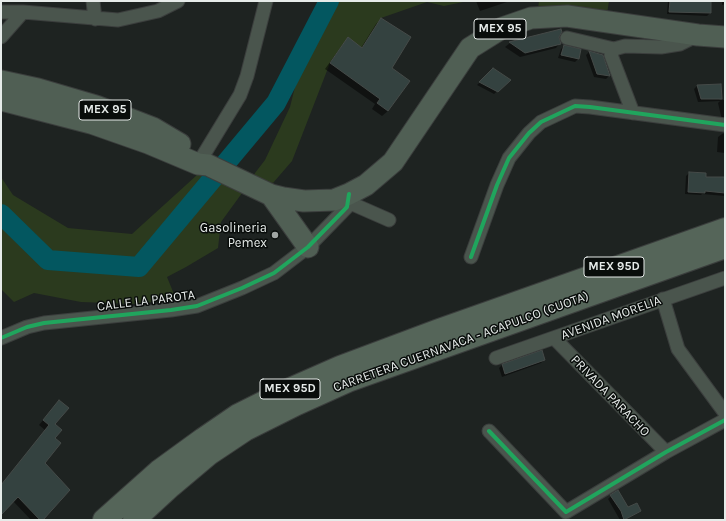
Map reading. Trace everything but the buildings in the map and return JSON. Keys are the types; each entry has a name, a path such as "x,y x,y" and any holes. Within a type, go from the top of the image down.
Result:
{"highway":[{"name":"CARRETERA CUERNAVACA - ACAPULCO (CUOTA)","path":"104,520 159,472 204,439 238,415 290,388 340,367 439,330 725,229"},
{"name":"CARRETERA CUERNAVACA - ACAPULCO (CUOTA)","path":"134,520 209,454 245,430 297,404 348,381 725,247"}],"main road":[{"name":"MEX 95","path":"1,100 91,123 148,143 206,164 271,195 304,201 334,200 349,198 393,162 470,48 502,28 531,18 567,16 698,35 725,37"},
{"name":"MEX 95","path":"1,81 38,89 96,106 153,128 206,164"},
{"path":"271,195 308,247"}],"street":[{"path":"93,1 95,18"},
{"path":"1,12 23,12 118,20 158,11 178,1"},
{"path":"206,164 240,95 247,76 266,1"},
{"path":"1,37 23,12"},
{"path":"567,38 614,49 625,46 661,47 680,44 698,35"},
{"path":"614,49 611,55 633,113"},
{"path":"471,257 496,185 509,158 529,133 542,122 575,106 725,125"},
{"path":"349,198 390,220"},
{"name":"CALLE LA PAROTA","path":"1,338 27,327 44,323 197,306 274,273 308,247 347,207 349,198"},
{"name":"AVENIDA MORELIA","path":"496,358 555,339 663,299 724,280"},
{"path":"663,299 678,349 725,413"},
{"name":"PRIVADA PARACHO","path":"555,339 666,452"},
{"path":"489,432 566,512 666,452 725,420"}],"green space":[{"path":"337,1 468,1 444,6 427,2 381,18 362,48 348,38 330,63 292,161 273,183 253,178 221,222 218,248 167,277 176,299 137,304 81,302 34,293 14,302 1,289 1,177 13,195 68,228 132,234 208,165 253,177 265,160 290,107 303,55 332,6"},
{"path":"539,1 609,1 607,14 538,9"}],"waterway":[{"path":"1,214 48,260 139,267 276,103 329,1"}],"cycle path":[{"path":"471,257 497,185 509,158 529,133 541,122 575,106 725,125"},
{"path":"1,338 27,327 44,323 197,306 242,288 274,273 308,247 347,207 349,194"},
{"path":"489,431 566,512 666,452 725,420"}],"place":[{"name":"Gasolineria Pemex","path":"275,235"}]}
